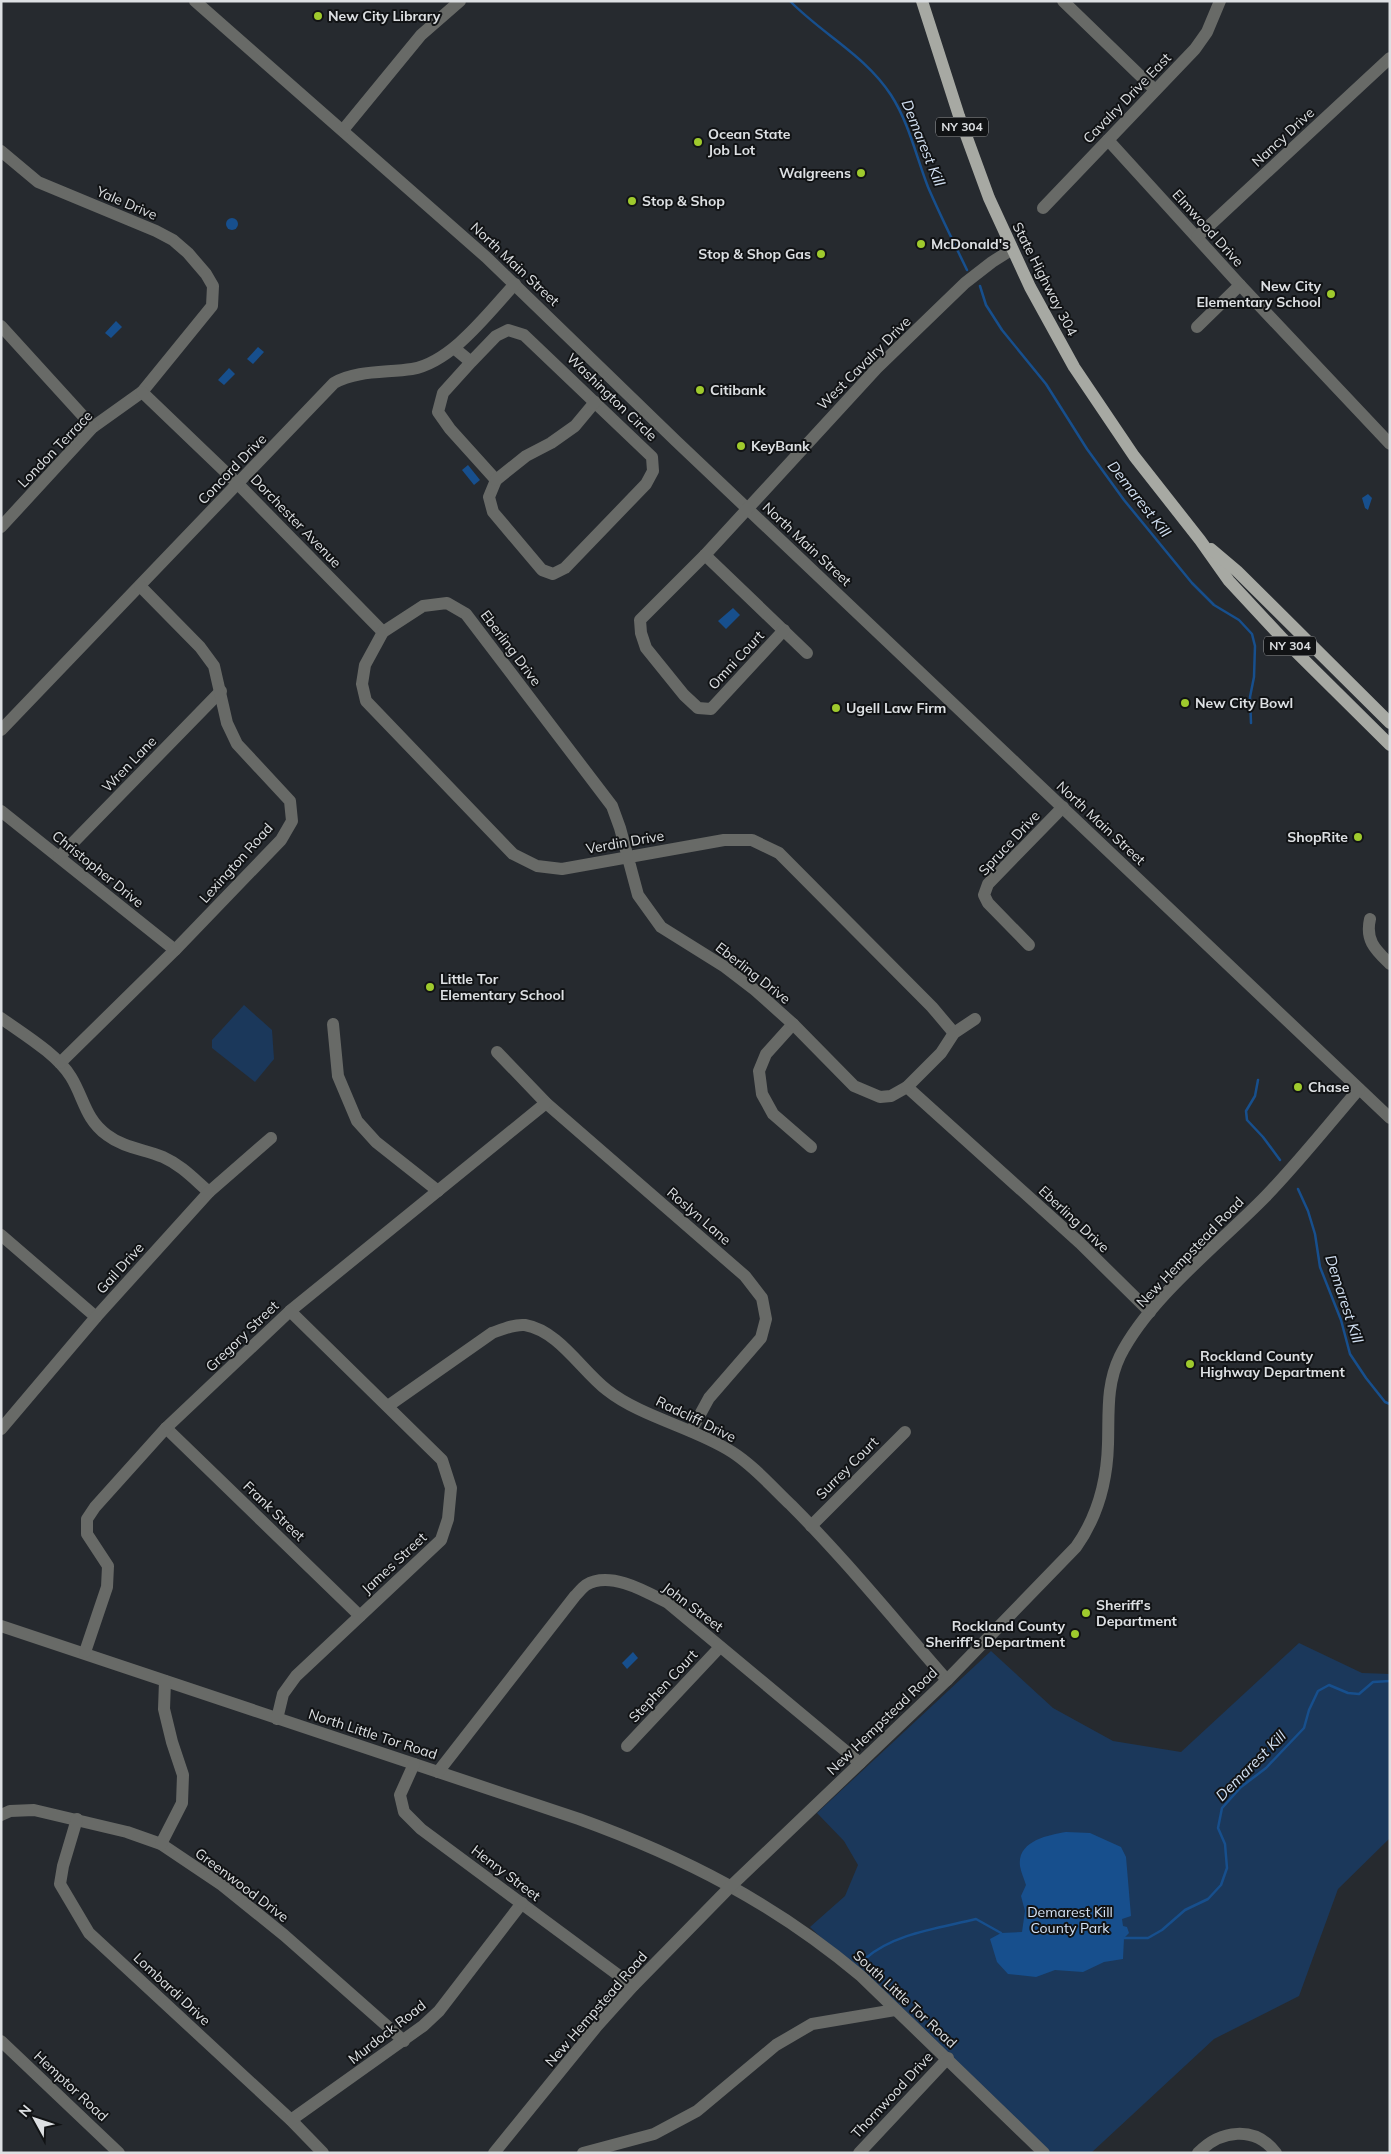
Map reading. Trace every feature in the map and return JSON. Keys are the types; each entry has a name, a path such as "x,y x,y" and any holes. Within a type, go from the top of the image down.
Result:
{"main road":[{"name":"State Highway 304","path":"922,1 968,145 1012,250 1050,325 1091,394 1139,463 1200,540 1224,575 1248,602 1390,745"},
{"name":"State Highway 304","path":"1200,540 1237,571 1390,723"}],"street":[{"name":"North Main Street","path":"195,1 467,239 641,408 1390,1118"},
{"path":"343,130 421,35 460,1"},
{"path":"1063,1 1155,90"},
{"name":"Cavalry Drive East","path":"1043,208 1195,49 1206,32 1220,1"},
{"name":"Nancy Drive","path":"1197,237 1390,58"},
{"name":"Elmwood Drive","path":"1108,140 1240,286 1390,444"},
{"name":"Yale Drive","path":"1,151 38,182 156,231 172,240 188,253 206,274 213,286 212,306"},
{"name":"West Cavalry Drive","path":"747,508 877,368 965,283 992,262 1012,250"},
{"name":"Concord Drive","path":"1,730 334,383 346,376 414,368 434,362 454,348 515,284"},
{"path":"1197,327 1240,286"},
{"name":"London Terrace","path":"1,527 93,427 142,392 212,306"},
{"name":"Washington Circle","path":"508,330 524,335 595,402 652,457 653,471 646,484 565,568 553,574 542,570 493,512 489,497 496,480 450,429 438,412 443,393 496,336 508,330"},
{"path":"3,333 93,427"},
{"path":"454,348 471,362"},
{"name":"Dorchester Avenue","path":"142,392 238,484 383,632"},
{"path":"496,480 526,456 551,443 575,426 595,402"},
{"name":"Omni Court","path":"747,508 705,555 640,620 641,633 646,648 684,694 698,708 711,709 784,630"},
{"name":"Omni Court","path":"705,555 807,653"},
{"name":"Lexington Road","path":"60,1063 175,950 281,840 292,821 290,801 237,744 227,723 214,666 200,648 140,586"},
{"name":"Eberling Drive","path":"383,632 423,606 447,603 466,614 612,806 629,856 638,895 661,927 725,967 793,1024 854,1086 880,1097 892,1096 907,1086 1080,1243 1150,1312"},
{"name":"Verdin Drive","path":"383,632 365,665 362,684 366,701 513,854 537,866 562,869 724,840 752,840 779,854 932,1007 954,1033"},
{"name":"Wren Lane","path":"58,857 221,691"},
{"name":"Spruce Drive","path":"1030,945 988,903 984,895 988,884 1063,807"},
{"name":"Christopher Drive","path":"1,810 175,950"},
{"path":"1370,919 1369,940 1372,946 1390,964"},
{"path":"907,1086 941,1053 954,1033 975,1018"},
{"path":"2,1019 60,1063 71,1077 89,1117 106,1135 130,1148 162,1157 182,1167 209,1192"},
{"path":"333,1024 338,1076 357,1121 376,1142 438,1191"},
{"path":"793,1024 766,1054 759,1071 762,1094 773,1114 811,1148"},
{"name":"Roslyn Lane","path":"497,1052 546,1103 745,1276 762,1298 766,1319 761,1338 709,1398 691,1431"},
{"name":"New Hempstead Road","path":"494,2153 597,2026 633,1986 730,1886 947,1680 1076,1547 1089,1530 1097,1512 1103,1489 1108,1446 1110,1384 1120,1356 1150,1312 1265,1197 1359,1089"},
{"name":"Gregory Street","path":"85,1652 107,1587 108,1566 87,1534 87,1518 166,1428 290,1310 546,1103"},
{"name":"Gail Drive","path":"1,1429 96,1317 209,1192 271,1138"},
{"path":"1,1234 96,1317"},
{"name":"James Street","path":"277,1718 283,1694 296,1676 441,1540 448,1519 451,1488 442,1460 290,1310"},
{"name":"Radcliff Drive","path":"388,1406 492,1333 509,1326 524,1325 540,1330 557,1342 607,1390 628,1403 691,1431 732,1452 754,1468 811,1526 947,1680"},
{"name":"Frank Street","path":"166,1428 360,1616"},
{"name":"Surrey Court","path":"811,1526 905,1432"},
{"name":"John Street","path":"438,1772 575,1596 587,1585 607,1580 636,1585 668,1603 860,1763"},
{"name":"North Little Tor Road","path":"1,1626 85,1652 165,1681 629,1837 730,1886"},
{"name":"Stephen Court","path":"628,1746 720,1647"},
{"path":"161,1844 182,1803 183,1775 164,1709 165,1681"},
{"name":"Henry Street","path":"414,1764 400,1795 404,1812 421,1829 633,1986"},
{"name":"Greenwood Drive","path":"1,1815 10,1811 34,1810 127,1832 161,1844 222,1885 284,1935 404,2041"},
{"name":"Lombardi Drive","path":"77,1820 63,1866 60,1884 89,1933 291,2120 324,2153"},
{"name":"South Little Tor Road","path":"730,1886 795,1924 861,1976 948,2058 1044,2153"},
{"name":"Murdock Road","path":"291,2120 404,2041 439,2011 522,1903"},
{"path":"583,2153 654,2134 697,2111 776,2045 812,2024 895,2010"},
{"name":"Hemptor Road","path":"1,2041 119,2153"},
{"name":"Thornwood Drive","path":"859,2153 948,2058"},
{"path":"1198,2153 1216,2138 1228,2134 1242,2134 1255,2137 1269,2144 1276,2153"}],"green space":[{"path":"244,1005 272,1030 274,1059 255,1082 212,1048 212,1040"},
{"name":"Demarest Kill County Park","path":"1299,1643 1362,1673 1390,1674 1390,1838 1338,1889 1299,1996 1214,2039 1091,2153 1046,2153 810,1927 845,1896 858,1865 844,1841 817,1813 991,1651 1053,1708 1113,1741 1181,1752"}],"shaded area":[{"path":"232,218 238,224 232,230 226,224"},
{"path":"116,321 122,327 111,338 105,333"},
{"path":"258,347 264,352 253,364 247,359"},
{"path":"229,368 235,374 224,385 218,380"},
{"path":"468,465 480,480 474,485 462,470"},
{"path":"1368,494 1372,498 1368,510 1365,508 1362,498"},
{"path":"733,608 740,615 726,629 718,621"},
{"path":"633,1652 638,1658 627,1669 622,1663"},
{"path":"1066,1832 1090,1833 1121,1847 1126,1857 1131,1916 1122,1919 1123,1926 1127,1927 1129,1933 1124,1938 1123,1959 1104,1962 1083,1972 1055,1970 1036,1977 1008,1974 997,1962 990,1939 1001,1933 1022,1932 1025,1911 1021,1896 1026,1885 1020,1868 1020,1857 1028,1845 1035,1841 1043,1837"}],"waterway":[{"name":"Demarest Kill","path":"790,1 869,68 891,95 907,128 928,187 967,270"},
{"name":"Demarest Kill","path":"980,286 986,305 1002,330 1046,384 1087,449 1124,500 1192,583 1214,605 1239,620 1252,634 1255,646 1254,677 1250,697 1251,723"},
{"name":"Demarest Kill","path":"1258,1080 1255,1096 1246,1111 1247,1120 1263,1137 1280,1160"},
{"name":"Demarest Kill","path":"1298,1189 1308,1211 1315,1234 1320,1267 1341,1320 1350,1354 1385,1402 1390,1404"},
{"name":"Demarest Kill","path":"1124,1938 1148,1938 1162,1930 1185,1910 1208,1899 1221,1885 1227,1868 1225,1844 1218,1828 1222,1808 1241,1787 1266,1768 1304,1728 1309,1710 1318,1691 1329,1685 1348,1693 1359,1694 1373,1682 1390,1681"},
{"path":"866,1958 890,1943 904,1937 976,1919 1001,1933"}],"place":[{"name":"New City Library","path":"318,16"},
{"name":"Ocean State Job Lot","path":"698,142"},
{"name":"Walgreens","path":"861,173"},
{"name":"Stop & Shop","path":"632,201"},
{"name":"McDonald's","path":"921,244"},
{"name":"Stop & Shop Gas","path":"821,254"},
{"name":"New City Elementary School","path":"1331,294"},
{"name":"Citibank","path":"700,390"},
{"name":"KeyBank","path":"741,446"},
{"name":"New City Bowl","path":"1185,703"},
{"name":"Ugell Law Firm","path":"836,708"},
{"name":"ShopRite","path":"1358,837"},
{"name":"Little Tor Elementary School","path":"430,987"},
{"name":"Chase","path":"1298,1087"},
{"name":"Rockland County Highway Department","path":"1190,1364"},
{"name":"Sheriff's Department","path":"1086,1613"},
{"name":"Rockland County Sheriff's Department","path":"1075,1634"}]}
